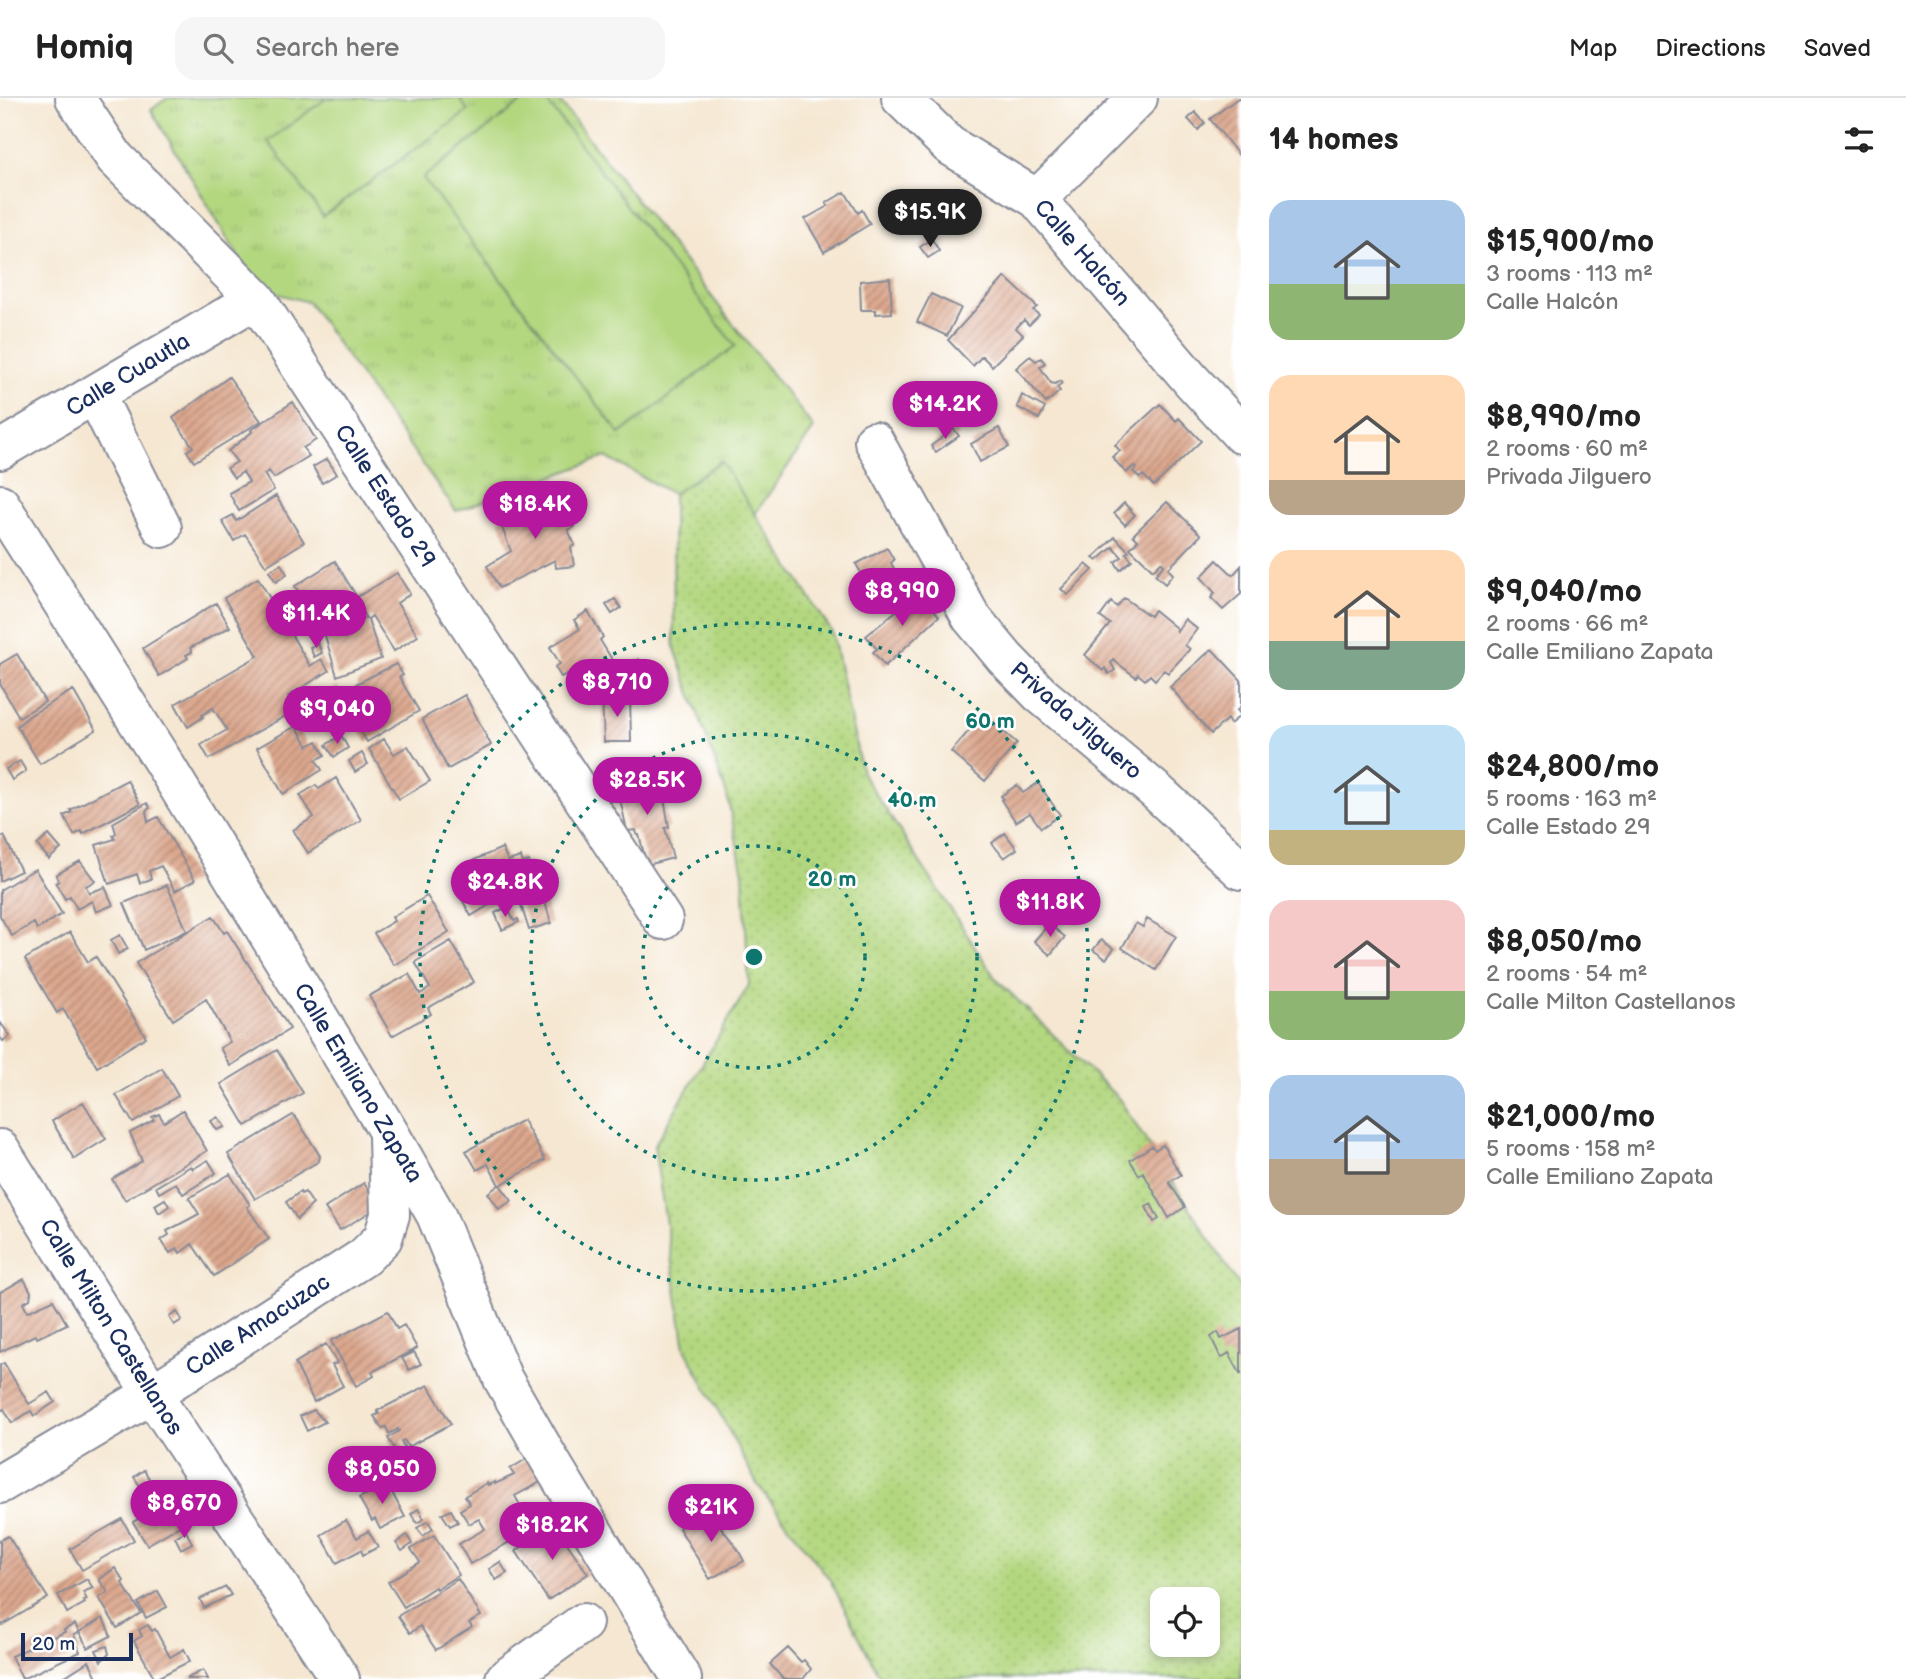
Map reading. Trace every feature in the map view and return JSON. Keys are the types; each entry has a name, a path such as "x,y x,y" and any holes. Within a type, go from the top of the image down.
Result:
{"street":[{"name":"Calle Estado 29","path":"75,98 115,158 256,299 663,920"},
{"name":"Calle Halcón","path":"901,98 948,145 1037,199 1206,397 1241,434"},
{"path":"1037,199 1139,98"},
{"name":"Calle Cuautla","path":"0,450 256,299"},
{"path":"96,394 162,528"},
{"name":"Privada Jilguero","path":"874,441 971,617 1005,658 1040,694 1157,792 1241,870"},
{"name":"Calle Emiliano Zapata","path":"0,504 169,772 388,1131 436,1215 503,1379 682,1679"},
{"name":"Calle Amacuzac","path":"0,1484 152,1394 364,1257 383,1237 390,1215 388,1131"},
{"name":"Calle Milton Castellanos","path":"0,1149 152,1394 340,1679"},
{"path":"505,1679 583,1623"}],"green space":[{"path":"167,98 557,98 814,428 755,514 721,461 673,494 606,457 456,511 308,302 257,288 151,110"},
{"path":"327,98 459,98 468,111 323,216 268,141"},
{"path":"527,98 544,98 735,346 620,434 423,178"},
{"path":"721,461 832,632 862,773 996,979 1119,1099 1241,1288 1241,1679 881,1679 830,1580 757,1484 685,1348 654,1146 749,985 743,873 727,795 674,646 673,494"}],"building":[{"path":"1241,98 1241,158 1210,119"},
{"path":"1195,112 1205,123 1198,130 1188,119"},
{"path":"845,192 858,213 862,210 870,224 824,252 805,219"},
{"path":"932,239 939,251 928,258 920,247"},
{"path":"1005,277 1037,307 1033,310 1039,315 1029,325 1024,320 1016,328 1023,335 992,366 982,356 973,366 948,340"},
{"path":"890,278 892,313 876,314 876,310 861,310 860,281"},
{"path":"931,294 961,308 947,336 917,322"},
{"path":"1030,356 1036,361 1041,358 1045,363 1040,367 1051,383 1062,383 1057,387 1060,391 1046,403 1016,368"},
{"path":"229,377 261,421 194,462 187,451 193,447 173,418"},
{"path":"1022,395 1045,408 1039,419 1017,407"},
{"path":"293,402 316,440 303,448 309,456 274,478 269,471 264,474 274,490 239,511 229,493 249,482 243,472 234,478 227,468 237,462 228,451 252,432 251,430"},
{"path":"1160,404 1176,421 1179,418 1201,441 1154,486 1143,475 1140,478 1133,472 1137,468 1134,466 1126,473 1112,457 1120,451 1115,445"},
{"path":"999,428 1009,447 980,462 971,444"},
{"path":"954,429 959,436 936,452 931,446"},
{"path":"327,459 337,474 322,483 313,467"},
{"path":"276,496 304,542 266,566 245,534 234,541 222,521 233,515 236,521"},
{"path":"561,496 574,527 568,530 575,545 571,547 574,566 556,568 555,560 499,588 487,566 511,551 499,520"},
{"path":"1167,502 1201,535 1168,569 1173,574 1165,584 1155,575 1164,565 1161,562 1153,570 1130,548 1138,540 1133,535"},
{"path":"1124,503 1135,515 1125,525 1114,513"},
{"path":"1115,537 1129,551 1126,553 1132,560 1120,570 1115,562 1122,557 1113,547 1097,561 1093,558"},
{"path":"887,548 894,560 891,563 904,588 877,602 856,564"},
{"path":"1217,560 1233,575 1241,566 1241,594 1223,610 1211,598 1215,593 1201,577"},
{"path":"335,561 355,594 314,616 295,586"},
{"path":"281,564 287,574 276,582 269,571"},
{"path":"1086,564 1093,570 1068,595 1061,589"},
{"path":"397,573 410,594 397,603 418,636 394,651 372,616 368,619 381,659 337,676 320,619 347,603 353,622 366,618 354,599"},
{"path":"258,578 310,666 321,659 329,671 288,696 296,710 209,759 201,745 227,730 213,708 188,727 175,704 258,656 224,598"},
{"path":"919,592 939,616 885,666 873,652 877,649 866,636"},
{"path":"1124,598 1150,616 1154,610 1177,631 1185,619 1197,629 1185,645 1190,649 1168,673 1164,670 1155,680 1150,675 1145,680 1138,674 1136,677 1113,660 1111,663 1115,670 1109,674 1105,668 1103,671 1085,655 1110,624 1100,617 1111,602 1117,607"},
{"path":"615,599 621,608 612,614 606,605"},
{"path":"216,603 230,627 190,648 192,652 186,655 188,658 159,676 143,648"},
{"path":"588,611 603,637 600,640 619,671 580,695 567,674 561,677 555,667 560,664 550,647 580,629 574,620"},
{"path":"318,644 322,653 314,657 310,647"},
{"path":"1212,649 1241,680 1241,706 1237,710 1241,715 1230,724 1227,719 1211,734 1170,687"},
{"path":"17,654 45,702 19,717 0,684 0,664"},
{"path":"639,659 646,671 635,678 627,666"},
{"path":"396,664 403,675 399,677 419,711 367,742 341,699 333,704 327,694 337,687 342,696 358,687 356,684"},
{"path":"73,690 96,730 40,764 17,726"},
{"path":"465,695 491,745 448,769 422,719"},
{"path":"630,695 631,742 604,742 602,696"},
{"path":"983,714 1017,743 985,781 951,752"},
{"path":"296,726 308,746 317,741 325,755 316,760 322,770 283,794 257,748"},
{"path":"341,735 348,748 334,757 326,745"},
{"path":"384,739 394,754 408,746 430,781 399,799 369,749"},
{"path":"362,753 368,764 355,772 349,761"},
{"path":"20,761 26,771 12,780 6,769"},
{"path":"660,775 669,827 665,828 673,858 647,865 639,835 636,830 627,831 618,789 628,786 627,781"},
{"path":"336,778 361,820 308,853 293,830 314,817 300,795 316,785 319,789"},
{"path":"127,780 140,804 83,834 82,831 74,835 64,816 72,812 70,810"},
{"path":"1038,783 1060,815 1041,828 1030,813 1016,822 1001,800 1001,796 1017,785 1023,793"},
{"path":"147,803 150,808 146,811 148,822 158,817 195,880 175,891 161,866 149,871 151,879 140,883 137,874 109,884 96,845 115,839 113,823"},
{"path":"1005,833 1017,849 1004,858 992,843"},
{"path":"49,835 61,849 49,859 37,845"},
{"path":"4,836 21,871 0,881 0,837"},
{"path":"502,848 508,861 521,857 523,863 529,861 537,880 494,898 496,901 471,916 452,881 477,867 474,860"},
{"path":"80,861 95,881 86,886 89,893 105,887 113,905 96,912 92,901 77,909 70,896 65,899 56,883 59,881 56,875"},
{"path":"35,869 62,914 37,929 34,923 12,936 0,916 0,890"},
{"path":"167,885 187,931 144,950 124,903"},
{"path":"427,896 449,932 394,965 374,933 394,921 392,917"},
{"path":"544,898 551,923 529,930 521,905"},
{"path":"507,907 514,921 518,919 519,922 502,930 495,913"},
{"path":"213,916 224,933 227,931 290,1029 230,1066 220,1048 230,1042 206,999 173,1020 136,963"},
{"path":"1147,919 1176,936 1156,970 1122,948 1136,923 1143,927"},
{"path":"1049,924 1065,937 1050,955 1034,941"},
{"path":"70,932 88,962 96,957 146,1037 97,1067 63,1009 57,1013 25,959"},
{"path":"120,935 128,949 118,954 111,940"},
{"path":"1101,940 1114,949 1106,959 1093,950"},
{"path":"451,941 474,982 428,1008 431,1014 392,1036 369,996 409,974 420,994 430,988 415,962"},
{"path":"0,1022 10,1036 3,1041 0,1037"},
{"path":"277,1050 303,1093 246,1126 221,1084"},
{"path":"162,1068 178,1096 133,1123 116,1095"},
{"path":"83,1102 106,1139 74,1159 52,1121"},
{"path":"183,1110 207,1151 125,1200 112,1179 142,1161 130,1133 154,1120 152,1117 159,1114 164,1122"},
{"path":"293,1115 320,1156 319,1161 255,1199 228,1154"},
{"path":"218,1117 225,1127 217,1130 211,1121"},
{"path":"523,1120 545,1160 500,1185 512,1201 499,1209 488,1193 499,1185 488,1164 477,1170 466,1151"},
{"path":"1163,1145 1181,1175 1169,1182 1185,1207 1169,1218 1143,1172 1139,1175 1130,1160 1152,1146 1155,1150"},
{"path":"208,1160 216,1173 183,1194 176,1183 159,1193 156,1187 191,1166 193,1169"},
{"path":"230,1174 250,1205 247,1207 269,1239 214,1276 192,1244 180,1253 177,1248 170,1253 161,1240 169,1235 167,1231 199,1214 189,1198"},
{"path":"364,1183 379,1207 340,1230 325,1208"},
{"path":"300,1192 305,1192 313,1204 297,1219 286,1202"},
{"path":"165,1199 169,1206 159,1213 155,1205"},
{"path":"1151,1204 1159,1219 1154,1222 1146,1207"},
{"path":"24,1279 31,1292 30,1299 23,1303 27,1312 53,1300 67,1324 37,1338 35,1335 0,1352 0,1292"},
{"path":"388,1311 397,1329 404,1325 417,1348 372,1372 374,1376 356,1386 331,1341"},
{"path":"177,1312 182,1320 174,1325 169,1317"},
{"path":"1241,1329 1241,1375 1229,1353 1221,1358 1211,1337 1218,1332 1221,1339"},
{"path":"326,1344 337,1363 332,1365 343,1386 314,1402 295,1363"},
{"path":"414,1352 421,1364 409,1370 402,1358"},
{"path":"4,1363 29,1404 49,1392 55,1402 34,1416 31,1411 12,1423 4,1409 0,1411 0,1365"},
{"path":"428,1385 451,1424 408,1447 404,1440 401,1441 407,1452 400,1457 388,1438 399,1431 398,1429 389,1434 386,1427 382,1428 374,1416 379,1414 377,1411"},
{"path":"314,1410 325,1422 307,1431 300,1416"},
{"path":"536,1453 551,1476 515,1496 533,1529 470,1564 459,1544 485,1529 479,1519 469,1524 460,1510 470,1504 465,1496 487,1483 495,1484 514,1475 510,1469"},
{"path":"144,1470 150,1480 140,1486 134,1477"},
{"path":"387,1483 405,1517 380,1529 375,1519 372,1521 359,1498"},
{"path":"164,1494 183,1524 147,1545 133,1522 163,1504 158,1498"},
{"path":"556,1507 571,1509 542,1527 537,1519"},
{"path":"706,1508 744,1561 710,1579 679,1528"},
{"path":"418,1509 424,1519 417,1523 411,1514"},
{"path":"451,1510 458,1522 450,1526 442,1514"},
{"path":"122,1519 134,1540 82,1570 70,1549"},
{"path":"346,1520 357,1538 368,1531 378,1547 363,1555 361,1550 337,1563 321,1535"},
{"path":"428,1521 433,1529 423,1536 417,1528"},
{"path":"554,1524 588,1574 548,1600 516,1551"},
{"path":"186,1531 192,1543 181,1549 175,1537"},
{"path":"407,1535 412,1544 402,1551 396,1543"},
{"path":"434,1535 459,1575 404,1607 388,1582 420,1562 411,1549"},
{"path":"8,1536 48,1598 2,1625 0,1540"},
{"path":"500,1562 507,1573 496,1580 489,1569"},
{"path":"115,1568 141,1613 117,1628 99,1598 108,1592 99,1580"},
{"path":"87,1579 93,1588 83,1592 87,1600 67,1613 58,1595"},
{"path":"458,1579 481,1616 469,1623 472,1627 436,1650 420,1626 410,1633 398,1616"},
{"path":"226,1587 231,1595 204,1608 200,1599"},
{"path":"158,1591 167,1607 146,1618 138,1603"},
{"path":"103,1618 111,1636 88,1648 79,1632"},
{"path":"75,1624 79,1632 74,1635 80,1652 22,1679 11,1656 65,1632 64,1630"},
{"path":"148,1625 152,1631 155,1629 170,1657 184,1649 190,1661 155,1679 134,1641 142,1636 139,1630"},
{"path":"107,1646 109,1654 101,1661 96,1650"},
{"path":"788,1648 811,1669 803,1679 783,1679 770,1664"},
{"path":"89,1661 98,1679 58,1679 65,1676"},
{"path":"203,1670 208,1679 186,1679"}]}
